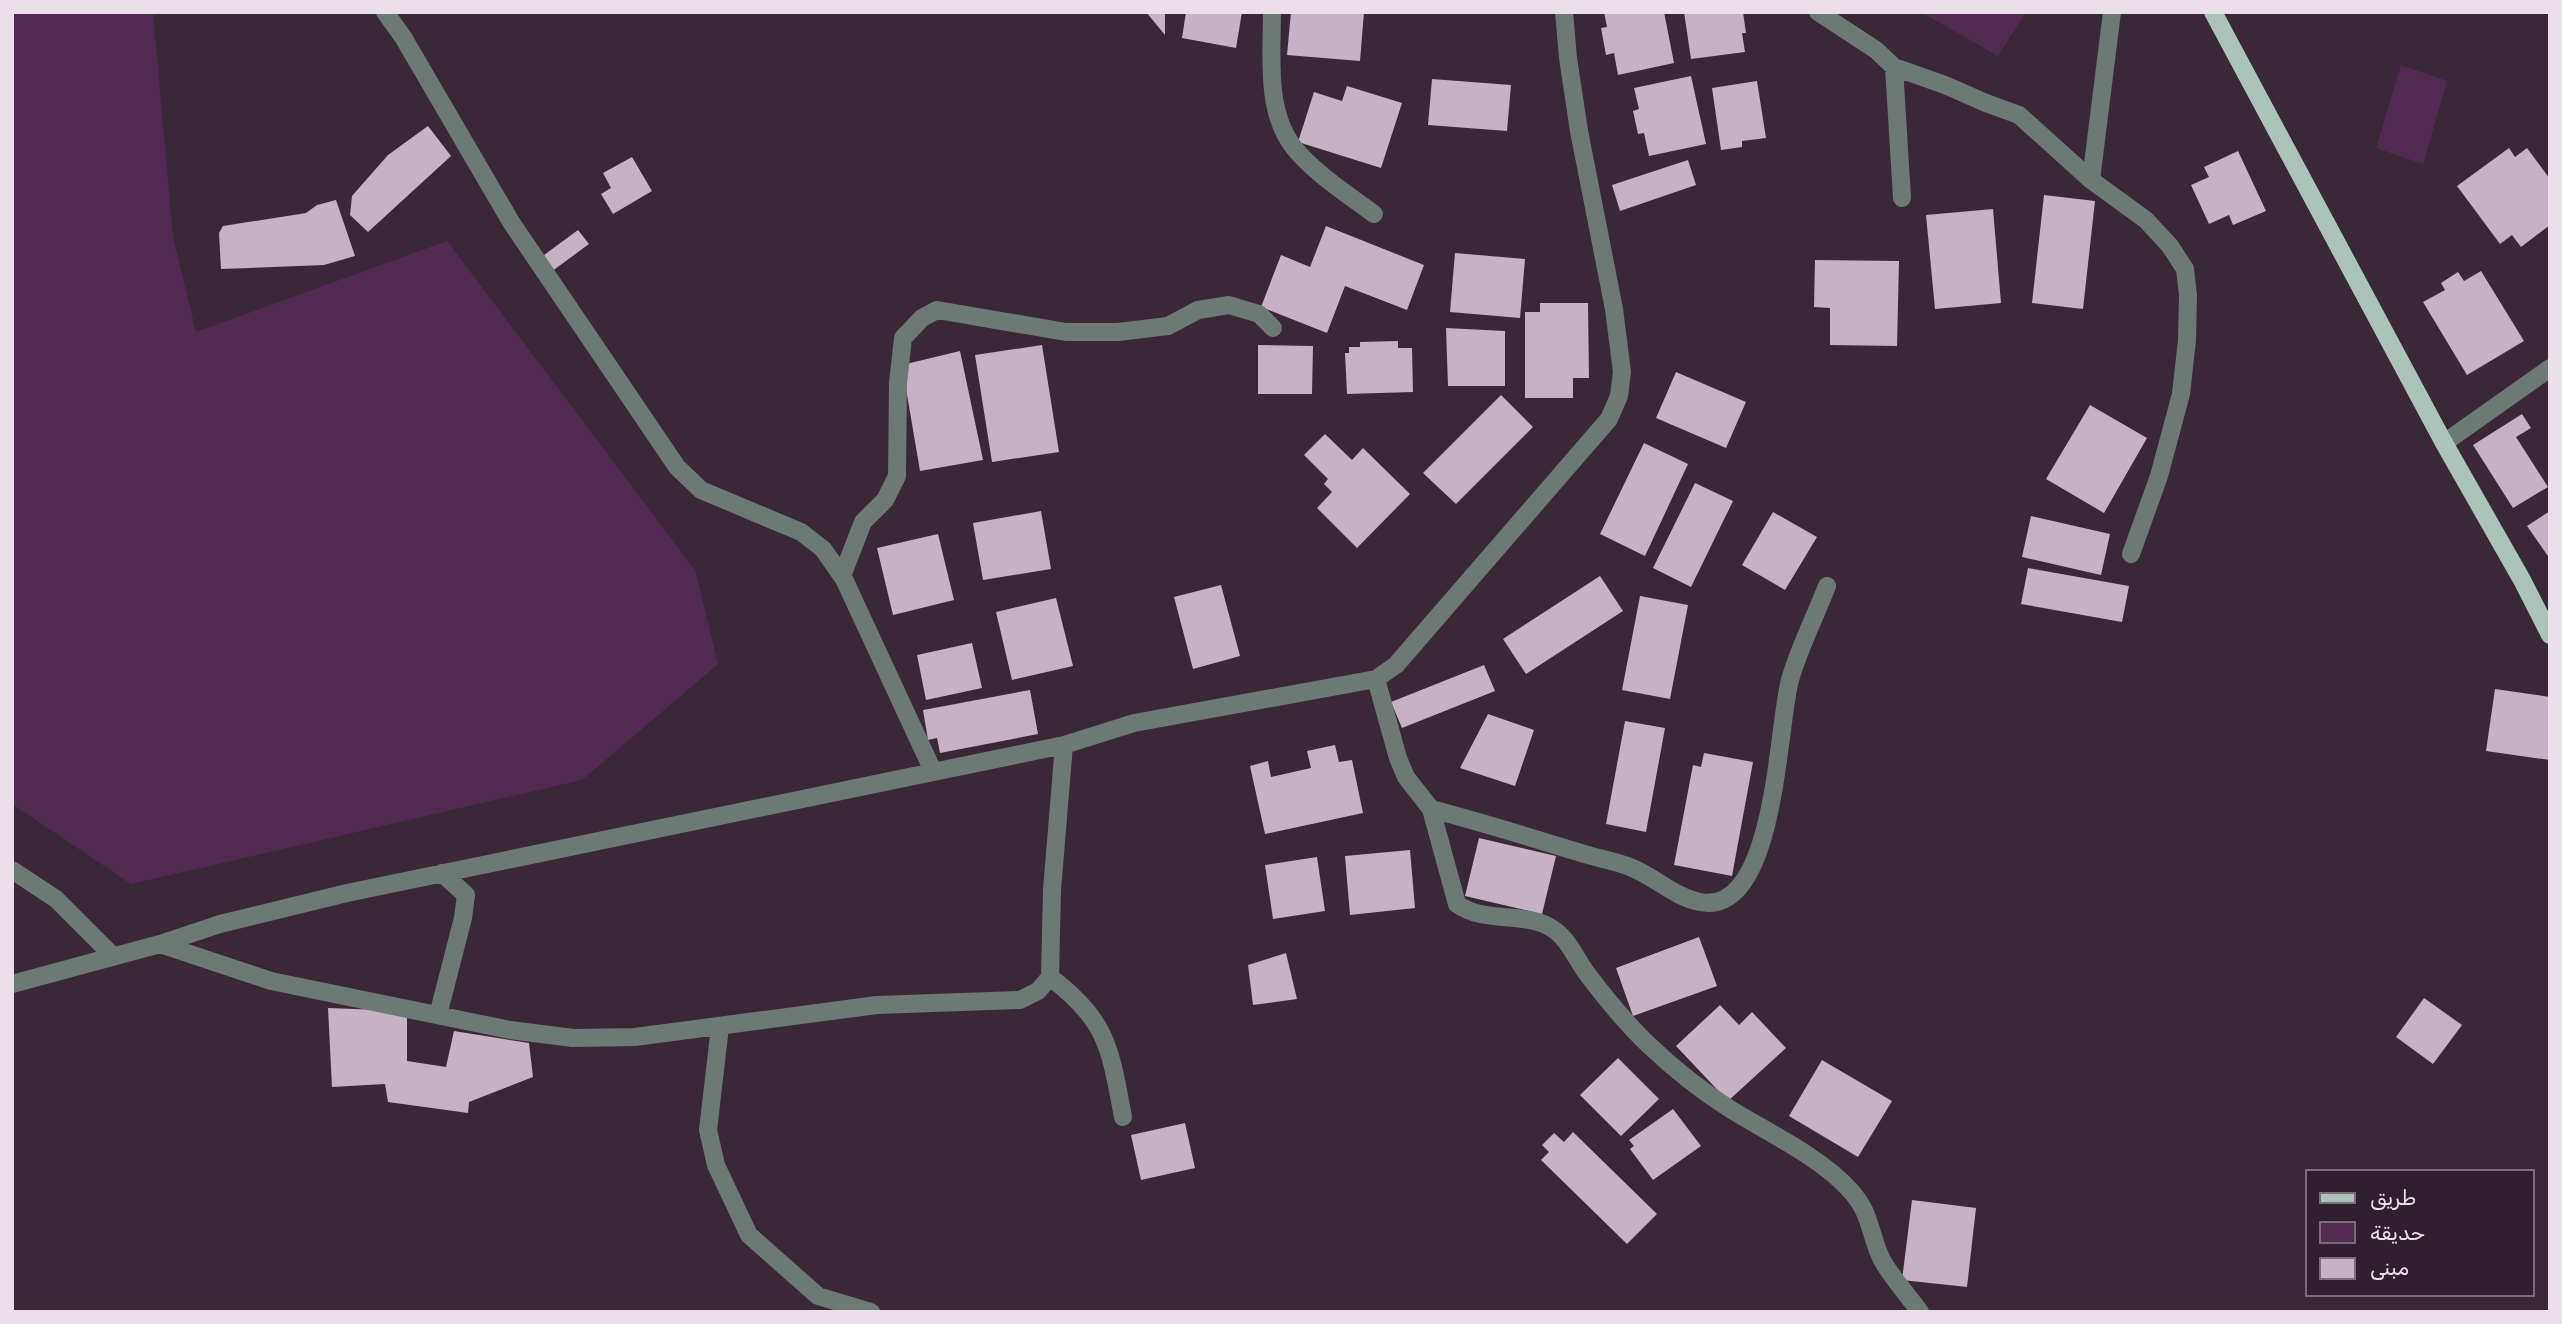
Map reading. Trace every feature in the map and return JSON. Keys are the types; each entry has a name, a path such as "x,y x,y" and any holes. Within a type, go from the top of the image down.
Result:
{"main road":[{"path":"2213,12 2550,635"}],"street":[{"path":"385,12 403,37 511,222 677,467 701,490 801,532 823,549 842,576 933,771"},
{"path":"1272,12 1272,85 1278,114 1293,147 1322,175 1374,214"},
{"path":"12,984 160,944 220,924 442,873 1063,745 1135,723 1376,680 1396,665 1609,419 1619,396 1622,372 1614,309 1579,131 1564,12"},
{"path":"1818,12 1876,50 1894,67 2019,115 2091,180 2147,220 2185,268 2188,295 2187,340 2180,394 2159,476 2131,554"},
{"path":"2091,180 2112,12"},
{"path":"1894,67 1902,198"},
{"path":"842,576 863,522 884,500 897,476 898,383 903,338 922,318 937,310 1066,332 1118,332 1168,326 1198,310 1229,305 1259,314 1273,327"},
{"path":"2444,443 2550,368"},
{"path":"1431,808 1630,867 1686,898 1702,903 1717,902 1730,896 1744,885 1755,866 1767,823 1790,680 1827,586"},
{"path":"1376,680 1406,777 1431,808 1441,839 1450,888 1457,904 1468,912 1528,920 1548,926 1563,936 1620,1017 1650,1047 1728,1107 1830,1171 1866,1211 1882,1260 1920,1312"},
{"path":"160,944 271,981 510,1030 573,1038 635,1037 720,1027 823,1010 877,1005 1020,1000 1038,991 1050,976 1052,890 1063,745"},
{"path":"12,870 56,899 112,955"},
{"path":"438,1015 463,918 466,895 442,873"},
{"path":"1050,976 1089,1011 1106,1041 1123,1117"},
{"path":"720,1027 708,1130 716,1165 749,1235 818,1296 871,1312"}],"green space":[{"path":"12,12 153,12 173,237 196,332 447,241 695,570 718,664 582,780 131,884 12,804"},
{"path":"1921,12 2026,12 1998,56"},
{"path":"2401,65 2447,81 2423,164 2376,148"}],"building":[{"path":"1146,12 1165,12 1165,35"},
{"path":"1186,12 1242,12 1236,48 1182,38"},
{"path":"1291,12 1364,12 1360,61 1287,55"},
{"path":"1604,12 1664,12 1674,63 1618,75 1614,53 1606,55 1601,28 1607,27"},
{"path":"1684,12 1743,12 1745,52 1691,59"},
{"path":"1691,76 1706,144 1649,156 1644,133 1638,134 1633,111 1639,109 1634,88"},
{"path":"1432,79 1511,85 1507,131 1428,125"},
{"path":"1757,81 1766,138 1742,141 1742,147 1721,150 1712,88"},
{"path":"1347,86 1402,103 1381,168 1298,142 1314,92 1342,101"},
{"path":"428,126 451,156 368,232 350,215 352,196 388,155"},
{"path":"2509,148 2515,157 2527,148 2550,179 2550,225 2521,247 2512,235 2500,244 2457,186"},
{"path":"2238,151 2266,211 2233,225 2229,215 2209,224 2191,185 2209,177 2204,167"},
{"path":"632,157 652,191 613,214 601,194 611,188 603,173"},
{"path":"1688,160 1696,185 1620,211 1612,185"},
{"path":"2044,195 2095,201 2083,309 2032,303"},
{"path":"336,200 355,256 324,265 221,269 219,233 223,226 306,213 317,205"},
{"path":"1993,209 2001,303 1935,309 1926,215"},
{"path":"1326,226 1424,265 1407,310 1345,286 1327,333 1261,307 1281,255 1310,267"},
{"path":"578,230 589,244 551,272 540,258"},
{"path":"1455,253 1525,259 1520,318 1450,312"},
{"path":"1815,260 1899,261 1897,346 1830,345 1830,308 1814,307"},
{"path":"2481,271 2524,341 2467,375 2423,302 2445,290 2441,283 2458,272 2464,281"},
{"path":"1540,303 1588,303 1589,378 1573,378 1573,398 1525,398 1525,312 1540,312"},
{"path":"1446,328 1505,331 1505,386 1448,386"},
{"path":"1398,341 1398,348 1412,348 1413,392 1347,394 1345,353 1349,353 1349,347 1360,347 1360,342"},
{"path":"1042,345 1059,452 992,462 975,355"},
{"path":"1258,345 1313,346 1312,394 1258,394"},
{"path":"960,351 983,460 920,471 902,365"},
{"path":"1676,372 1746,402 1726,448 1656,418"},
{"path":"1501,395 1533,427 1456,504 1423,473"},
{"path":"2090,405 2147,438 2104,513 2046,479"},
{"path":"2522,414 2531,428 2516,437 2548,487 2513,508 2473,445"},
{"path":"1325,434 1352,460 1363,448 1410,494 1357,548 1317,508 1332,492 1324,484 1328,479 1304,455"},
{"path":"1644,443 1688,464 1645,556 1600,534"},
{"path":"1695,483 1733,501 1691,587 1653,568"},
{"path":"1041,511 1051,569 983,580 973,523"},
{"path":"2550,511 2550,559 2527,526"},
{"path":"1773,512 1817,537 1785,590 1742,565"},
{"path":"2031,516 2110,534 2101,575 2022,557"},
{"path":"938,534 954,600 893,615 877,548"},
{"path":"2028,568 2129,586 2122,622 2021,604"},
{"path":"1600,576 1623,611 1526,674 1503,639"},
{"path":"1221,585 1240,656 1193,669 1174,597"},
{"path":"1640,596 1688,605 1670,699 1622,690"},
{"path":"1056,598 1073,666 1012,680 996,612"},
{"path":"972,643 982,688 926,700 917,655"},
{"path":"1484,665 1495,691 1402,728 1391,702"},
{"path":"2495,689 2550,697 2550,760 2486,751"},
{"path":"1030,690 1038,734 940,753 937,738 928,740 923,710"},
{"path":"1488,714 1534,730 1515,786 1460,768"},
{"path":"1625,721 1665,728 1646,832 1606,824"},
{"path":"1335,745 1339,762 1352,760 1363,813 1265,834 1250,766 1268,761 1271,777 1311,768 1307,751"},
{"path":"1704,753 1753,762 1732,876 1674,865 1693,765 1701,767"},
{"path":"1479,838 1556,856 1542,914 1465,896"},
{"path":"1410,850 1415,908 1350,915 1345,856"},
{"path":"1317,857 1325,911 1273,919 1265,865"},
{"path":"1699,937 1717,986 1633,1016 1616,968"},
{"path":"1286,953 1297,999 1253,1005 1248,965"},
{"path":"2424,998 2462,1025 2433,1064 2396,1037"},
{"path":"1720,1005 1739,1025 1752,1012 1786,1048 1728,1101 1676,1046"},
{"path":"328,1008 407,1011 407,1061 446,1067 454,1031 529,1043 533,1077 469,1102 468,1113 388,1102 385,1084 332,1087"},
{"path":"1618,1058 1659,1099 1621,1136 1580,1095"},
{"path":"1822,1060 1892,1101 1858,1157 1789,1116"},
{"path":"1673,1109 1701,1146 1653,1180 1630,1149 1634,1146 1629,1140"},
{"path":"1185,1123 1195,1168 1141,1180 1131,1135"},
{"path":"1573,1132 1657,1214 1627,1244 1541,1160 1549,1152 1542,1145 1554,1133 1564,1142"},
{"path":"1912,1200 1976,1208 1967,1287 1902,1280"}]}
